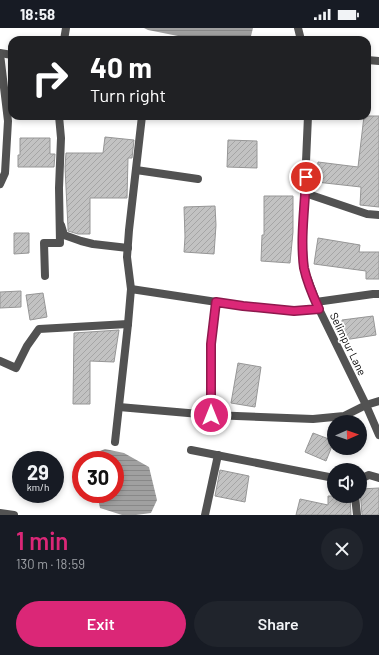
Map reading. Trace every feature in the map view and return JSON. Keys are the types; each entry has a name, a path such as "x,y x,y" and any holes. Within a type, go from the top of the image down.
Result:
{"street":[{"path":"0,54 8,120 3,143 5,173 0,184"},
{"path":"45,276 44,243 60,243 59,188 61,138 59,120"},
{"path":"115,442 131,289 128,248 142,120"},
{"name":"Selimpur Lane","path":"308,120 303,243 304,268 318,305 366,404 379,435"},
{"path":"136,170 198,179"},
{"path":"305,193 367,214 379,216"},
{"path":"59,219 64,234 93,244 128,248"},
{"path":"131,289 243,306 294,311 379,294"},
{"path":"211,415 211,344 216,302"},
{"path":"0,361 16,368 27,346 39,329 128,324"},
{"path":"119,407 211,415 313,419 344,416 366,404 379,401"},
{"path":"191,450 327,477"},
{"path":"204,515 218,455"},
{"path":"367,476 369,475 379,478"},
{"path":"356,503 358,515"},
{"path":"0,513 14,515"}],"shaded area":[{"path":"144,28 253,28 251,36 178,36"},
{"path":"105,449 114,451 100,451"},
{"path":"124,453 149,467 157,500 151,513 122,515 100,508 99,503 124,503"}],"building":[{"path":"371,116 379,116 379,207 360,205 361,187 316,182 318,162 358,167 364,120 371,120"},
{"path":"105,137 134,140 132,158 128,158 127,198 90,198 90,234 78,234 68,231 65,167 66,153 103,153"},
{"path":"20,138 50,138 50,154 55,154 54,167 18,167"},
{"path":"228,140 257,141 257,168 227,167"},
{"path":"264,196 293,196 293,232 290,263 261,261 262,235 264,235"},
{"path":"215,206 216,225 214,254 184,252 184,207"},
{"path":"14,233 29,233 29,253 14,254"},
{"path":"318,238 360,245 359,252 379,252 379,279 366,279 366,271 314,264"},
{"path":"21,291 21,307 0,308 0,292"},
{"path":"43,293 47,317 30,320 26,295"},
{"path":"373,316 376,335 344,340 342,320"},
{"path":"119,330 114,362 90,361 90,404 73,404 74,333"},
{"path":"238,363 261,367 255,407 231,403"},
{"path":"313,433 327,438 327,455 328,455 326,461 305,452"},
{"path":"220,470 249,476 245,502 215,496"},
{"path":"379,488 379,515 362,515 361,503 367,503 367,489"},
{"path":"300,499 328,505 328,503 350,503 351,515 296,515"}],"route":[{"path":"211,415 211,344 216,302 294,311 319,309 304,268 303,230 306,177"}]}
